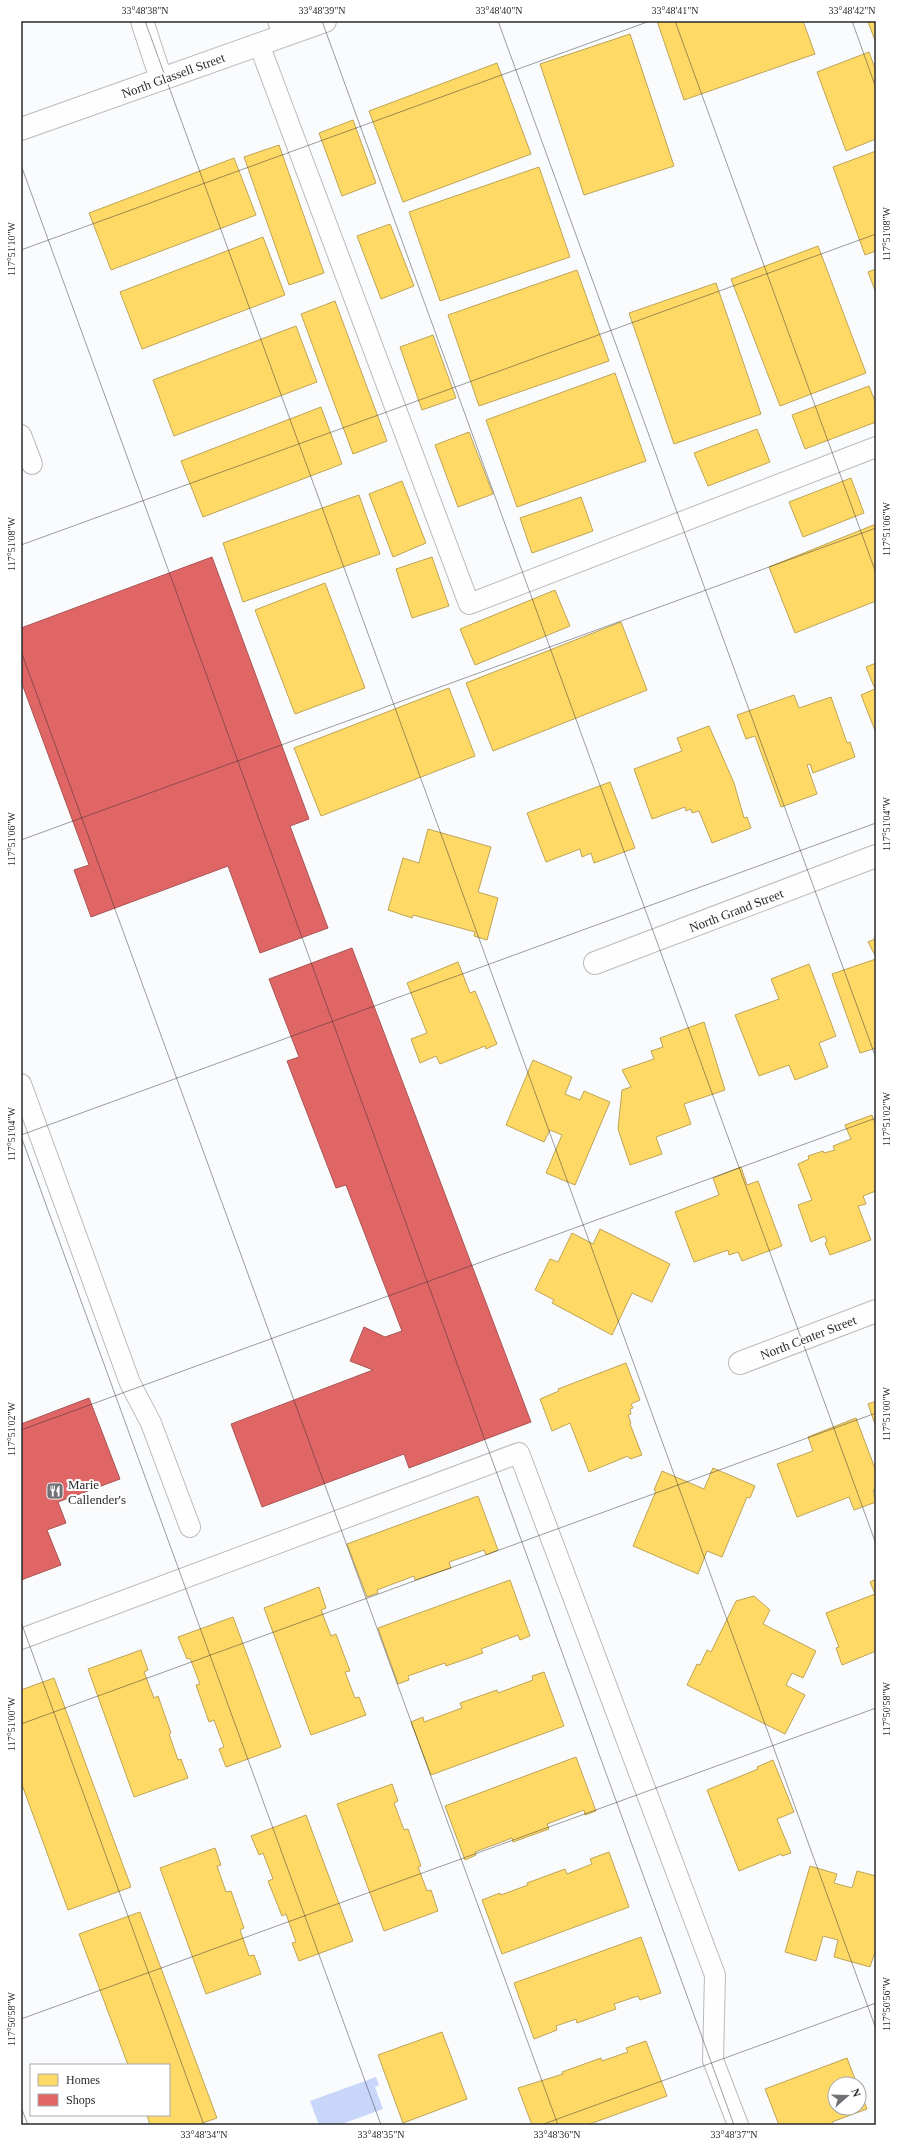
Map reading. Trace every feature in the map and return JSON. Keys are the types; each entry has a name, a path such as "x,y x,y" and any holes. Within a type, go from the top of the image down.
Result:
{"street":[{"path":"142,21 161,79"},
{"name":"North Glassell Street","path":"21,129 259,44 281,28 325,21"},
{"name":"North Grand Street","path":"595,963 876,856"},
{"name":"North Center Street","path":"740,1363 876,1311"}],"lane":[{"path":"259,44 469,604 876,447"},
{"path":"21,435 32,464"},
{"path":"21,1084 130,1383 150,1422 190,1527"},
{"path":"21,1639 519,1453 715,1975 713,2060 738,2125"}],"water":[{"path":"376,2077 379,2085 375,2087 383,2109 339,2125 319,2125 310,2101"}],"building: Homes":[{"path":"657,21 803,21 815,54 684,100"},
{"path":"876,21 876,43 868,22"},
{"path":"630,34 674,166 584,195 540,64"},
{"path":"869,52 876,71 876,139 846,151 817,72"},
{"path":"497,63 531,154 403,202 369,111"},
{"path":"353,120 376,183 342,196 319,133"},
{"path":"279,145 324,273 289,285 244,157"},
{"path":"876,151 876,251 865,255 833,167"},
{"path":"234,158 256,215 111,270 89,213"},
{"path":"539,167 570,257 440,301 409,212"},
{"path":"390,224 414,286 381,299 357,236"},
{"path":"263,237 285,295 142,349 120,292"},
{"path":"818,246 866,373 780,406 731,279"},
{"path":"876,269 876,293 868,272"},
{"path":"577,270 609,361 479,406 448,315"},
{"path":"716,283 761,414 674,444 629,313"},
{"path":"335,301 387,441 353,454 301,314"},
{"path":"296,326 317,382 174,436 153,380"},
{"path":"433,335 456,398 422,410 400,347"},
{"path":"615,373 646,461 517,507 486,420"},
{"path":"869,386 876,404 876,422 805,449 792,415"},
{"path":"321,407 342,464 203,517 181,461"},
{"path":"757,429 770,462 708,486 694,453"},
{"path":"469,432 493,494 458,507 435,445"},
{"path":"851,478 864,513 803,537 789,502"},
{"path":"402,481 426,543 393,557 369,494"},
{"path":"359,495 380,554 243,602 223,543"},
{"path":"581,497 593,531 532,553 520,518"},
{"path":"876,524 876,601 795,633 769,567"},
{"path":"432,557 449,606 412,618 396,569"},
{"path":"325,583 365,688 295,714 255,610"},
{"path":"555,590 570,626 475,665 460,629"},
{"path":"621,622 647,690 493,751 466,683"},
{"path":"876,663 876,733 861,695 875,689 866,667"},
{"path":"449,688 475,756 321,816 294,748"},
{"path":"794,695 799,708 831,697 847,743 850,742 855,757 813,773 810,764 807,765 817,794 781,807 755,736 746,739 737,715"},
{"path":"709,726 734,783 744,818 747,817 751,828 712,843 699,811 692,813 691,809 686,811 685,807 652,819 634,769 682,751 677,738"},
{"path":"610,782 635,848 594,863 591,853 582,857 580,849 546,862 527,813"},
{"path":"428,829 491,847 478,892 498,898 487,940 474,936 475,932 413,915 412,918 388,910 403,858 419,863"},
{"path":"876,936 876,957 868,942 875,939 874,937"},
{"path":"876,959 876,1048 860,1053 832,974"},
{"path":"458,962 470,993 475,991 497,1044 486,1049 485,1046 440,1064 436,1056 420,1063 411,1039 427,1033 407,983"},
{"path":"809,964 836,1036 819,1043 828,1067 795,1080 789,1065 759,1076 735,1015 779,999 771,979"},
{"path":"704,1022 725,1090 684,1104 691,1124 656,1137 662,1154 630,1165 618,1129 622,1090 631,1087 622,1070 654,1059 651,1051 663,1047 660,1038"},
{"path":"533,1060 572,1077 565,1094 580,1100 584,1091 610,1102 575,1185 546,1173 562,1135 550,1130 544,1142 506,1125"},
{"path":"872,1115 876,1127 876,1191 863,1196 866,1204 858,1206 871,1240 830,1255 825,1243 827,1242 825,1236 811,1242 798,1205 812,1200 798,1164 809,1159 808,1156 823,1151 824,1153 835,1150 833,1146 851,1139 845,1125"},
{"path":"741,1167 747,1185 758,1181 782,1246 742,1261 738,1252 729,1255 728,1250 694,1262 675,1212 719,1195 713,1178"},
{"path":"600,1229 670,1264 652,1302 632,1293 612,1335 552,1303 554,1300 535,1290 550,1259 558,1262 572,1233 593,1244"},
{"path":"626,1363 640,1400 631,1404 633,1408 630,1409 631,1414 628,1415 642,1455 630,1459 628,1456 589,1472 570,1423 552,1431 540,1399 559,1391 558,1389"},
{"path":"876,1401 876,1427 868,1404"},
{"path":"856,1418 876,1471 876,1489 873,1490 876,1502 854,1510 849,1497 797,1517 777,1464 813,1451 808,1437"},
{"path":"713,1468 755,1486 750,1498 747,1497 722,1557 707,1551 698,1574 633,1546 656,1491 654,1490 662,1471 704,1489"},
{"path":"478,1496 498,1550 486,1555 484,1550 449,1562 451,1568 415,1580 414,1576 377,1590 378,1593 367,1597 347,1544"},
{"path":"876,1579 876,1651 842,1665 836,1648 839,1647 826,1613 875,1594 870,1582"},
{"path":"510,1580 530,1636 520,1640 518,1635 481,1649 483,1653 446,1666 445,1663 408,1676 409,1680 398,1684 378,1628"},
{"path":"319,1587 326,1608 321,1610 331,1636 336,1634 350,1671 345,1672 355,1698 359,1697 366,1715 311,1735 264,1608"},
{"path":"754,1596 770,1610 763,1624 816,1651 803,1678 792,1673 786,1685 805,1695 785,1734 687,1685 697,1664 700,1665 707,1650 711,1652 736,1601"},
{"path":"233,1617 281,1747 226,1767 219,1749 224,1747 214,1720 209,1722 196,1685 200,1684 190,1658 187,1659 178,1637"},
{"path":"141,1650 148,1670 144,1672 154,1698 158,1696 171,1733 169,1734 178,1760 181,1759 188,1778 134,1797 88,1669"},
{"path":"544,1672 564,1726 431,1775 411,1722 423,1717 424,1722 462,1708 460,1703 497,1690 498,1693 533,1680 532,1676"},
{"path":"54,1678 131,1887 68,1910 21,1782 21,1690"},
{"path":"576,1757 596,1811 585,1815 584,1810 547,1824 549,1829 513,1842 512,1838 475,1852 476,1855 465,1860 445,1806"},
{"path":"773,1760 794,1812 777,1819 791,1853 782,1856 781,1854 739,1871 707,1790 758,1769 757,1767"},
{"path":"392,1784 398,1801 394,1803 404,1830 408,1829 421,1866 418,1867 427,1891 431,1890 438,1911 384,1931 337,1804"},
{"path":"306,1815 353,1941 299,1961 292,1943 296,1942 286,1914 282,1916 268,1881 273,1879 263,1853 259,1855 251,1836"},
{"path":"215,1848 221,1865 217,1866 226,1892 231,1891 244,1928 240,1930 249,1956 254,1955 261,1974 206,1994 160,1868"},
{"path":"609,1852 629,1907 502,1954 482,1900 528,1885 527,1883 565,1869 567,1874 592,1864 590,1859"},
{"path":"810,1866 837,1874 834,1883 852,1888 857,1871 876,1876 876,1949 870,1967 834,1957 838,1940 823,1936 816,1961 785,1952"},
{"path":"140,1912 217,2118 197,2125 150,2125 147,2116 170,2116 170,2064 128,2064 79,1934"},
{"path":"641,1937 661,1993 640,2000 638,1996 614,2004 616,2009 577,2023 576,2019 556,2026 557,2030 534,2039 514,1983"},
{"path":"442,2032 467,2099 403,2123 378,2055"},
{"path":"646,2041 667,2096 587,2125 532,2125 518,2088 563,2074 562,2072 601,2058 602,2061 628,2052 626,2048"},
{"path":"847,2058 854,2076 827,2076 827,2116 848,2116 832,2122 833,2125 779,2125 765,2089"}],"building: Shops":[{"path":"212,557 309,819 290,826 328,928 260,953 228,866 91,917 74,870 89,865 21,681 21,628"},
{"path":"352,948 531,1422 409,1468 404,1454 262,1507 231,1424 373,1370 350,1361 364,1327 385,1337 402,1331 346,1185 336,1188 287,1061 299,1057 269,979"},
{"name":"Marie Callender's","path":"89,1398 120,1479 58,1502 66,1523 47,1530 61,1565 21,1580 21,1424"}],"place":[{"name":"Marie Callender's","path":"55,1491"}]}
